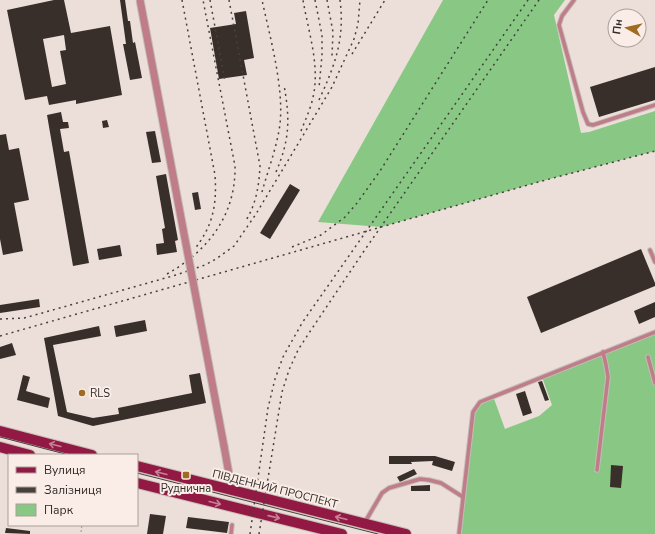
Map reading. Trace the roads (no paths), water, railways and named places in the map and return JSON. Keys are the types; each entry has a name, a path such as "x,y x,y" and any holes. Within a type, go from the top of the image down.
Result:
{"main road":[{"path":"0,431 88,454"},
{"path":"0,447 26,454"},
{"name":"ПІВДЕННИЙ ПРОСПЕКТ","path":"138,466 406,534"},
{"path":"138,483 324,532 342,534"}],"street":[{"path":"140,0 232,491"}],"lane":[{"path":"574,0 562,16 559,26 583,112 588,124 592,125 655,105"},
{"path":"650,250 655,262"},
{"path":"458,534 472,412 480,402 655,332"},
{"path":"597,470 608,377 603,352"},
{"path":"648,357 655,383"},
{"path":"364,523 382,493 389,488 420,479 441,483 462,496"},
{"path":"231,534 232,525"}],"tram line":[{"path":"0,437 65,454"},
{"path":"138,473 378,534"}],"railway":[{"path":"182,0 215,175 214,206 210,224 194,250"},
{"path":"167,274 182,265 195,254 207,243 217,230 225,216 231,200 234,184 235,166 203,0"},
{"path":"210,0 225,81"},
{"path":"229,0 260,166 256,195 252,209 245,222"},
{"path":"262,0 276,62 281,110 277,141 262,192"},
{"path":"301,131 312,102 315,81 314,58 303,0"},
{"path":"315,0 322,35 319,88"},
{"path":"327,0 333,32 332,56"},
{"path":"319,100 330,75 340,40 340,0"},
{"path":"0,319 24,318 176,275 205,265 234,246 256,214 332,87 354,39 358,24 360,0"},
{"path":"352,54 385,0"},
{"path":"292,247 321,235 345,217 357,203 380,171 488,0"},
{"path":"250,534 268,408 275,379 283,357 302,323 528,0"},
{"path":"259,534 282,392 289,370 298,350 364,251 539,0"},
{"path":"276,172 281,160 288,129 284,85"},
{"path":"0,336 542,181 655,151"}],"place":[{"name":"RLS","path":"82,393"},
{"name":"Руднична","path":"186,475"}]}
